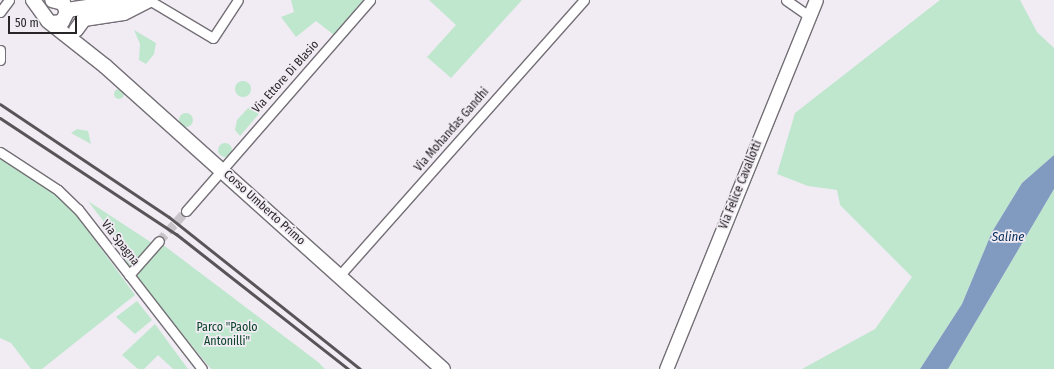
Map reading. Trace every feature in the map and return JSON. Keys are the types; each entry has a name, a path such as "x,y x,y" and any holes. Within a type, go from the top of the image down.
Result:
{"main road":[{"name":"Corso Umberto Primo","path":"33,0 48,20 221,169 443,369"},
{"path":"64,8 48,20 46,6 64,8 107,7 131,0"},
{"path":"76,30 81,20 124,13 150,0"},
{"name":"Via Felice Cavallotti","path":"666,369 816,0"},
{"name":"Corso Umberto Primo","path":"64,8 76,30 83,49"},
{"path":"64,8 87,14 94,18"}],"street":[{"path":"0,12 9,0"},
{"path":"150,0 213,38 238,0"},
{"name":"Via Ettore Di Blasio","path":"186,210 370,0"},
{"name":"Via Mohandas Gandhi","path":"339,276 584,0"},
{"path":"786,0 809,16"},
{"path":"0,50 0,60"},
{"name":"Via Spagna","path":"0,152 58,190 78,209 202,369"},
{"path":"129,275 159,241"}],"green space":[{"path":"291,0 363,0 334,35 316,21 296,37 281,17 294,12"},
{"path":"429,0 522,0 451,78 427,57 456,25"},
{"path":"940,0 1020,0 1037,32 1054,48 1054,155 1022,183 992,232 962,304 920,369 802,369 875,329 912,277 840,205 837,190 808,186 777,174 795,113"},
{"path":"134,30 156,43 154,54 146,64 139,60 140,44"},
{"path":"243,81 249,83 251,89 249,95 243,97 237,95 235,89 237,83"},
{"path":"117,89 121,89 123,90 123,98 117,99 114,96 114,92"},
{"path":"260,104 264,108 240,136 235,130 237,120 249,107"},
{"path":"183,113 189,113 193,117 193,123 189,127 183,127 179,123 179,117"},
{"path":"77,129 88,131 91,144 71,133"},
{"path":"225,143 230,145 232,150 230,155 225,157 220,155 218,150 220,145"},
{"path":"0,156 67,202 135,295 42,369 31,369 11,343 0,338"},
{"path":"1054,189 1054,369 948,369"},
{"path":"88,201 152,243 130,267 126,264 127,252"},
{"name":"Parco \"Paolo Antonilli\"","path":"162,244 318,362 325,369 211,369 135,277"},
{"path":"137,301 152,320 135,334 116,317"},
{"path":"155,324 188,369 173,369 158,355 144,369 138,369 122,355"}],"water":[{"name":"Saline","path":"1054,155 1054,189 948,369 920,369 962,304 992,232 1022,183"}],"tunnel":[{"path":"159,241 186,211"}],"railway":[{"path":"0,104 169,217 360,369"},
{"path":"0,118 176,234 348,369"}]}
